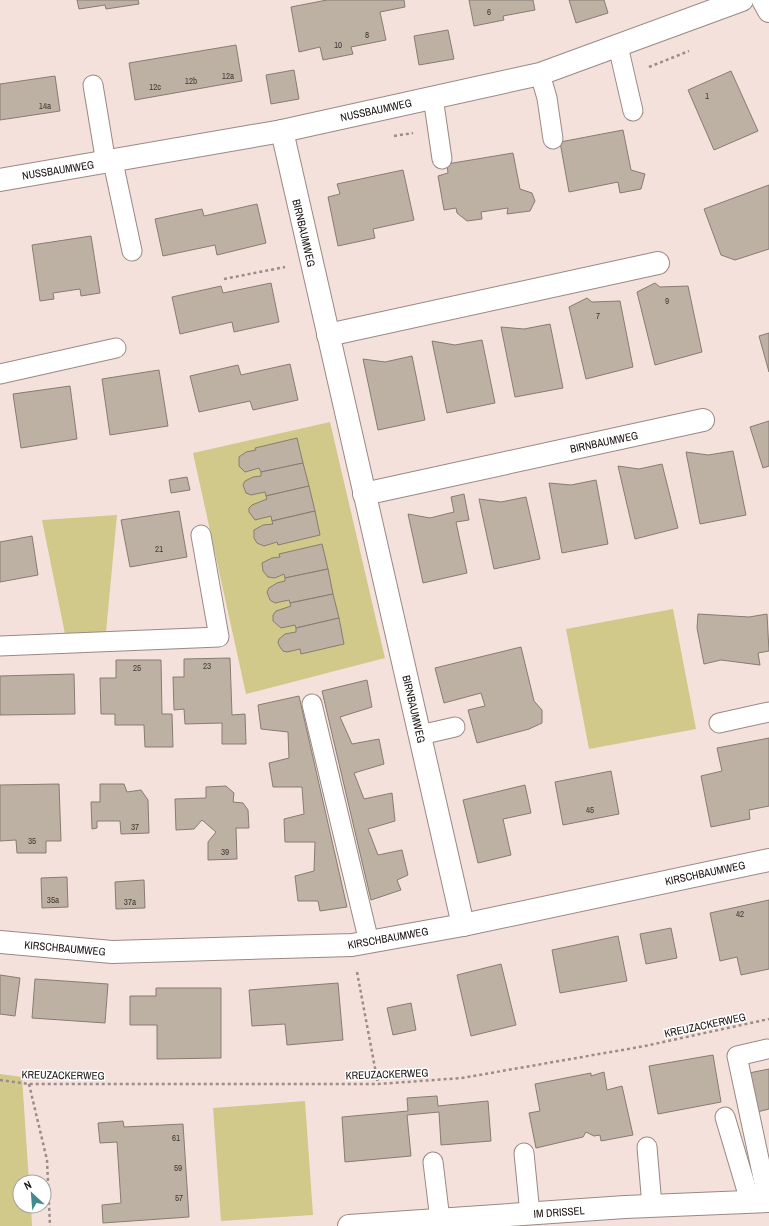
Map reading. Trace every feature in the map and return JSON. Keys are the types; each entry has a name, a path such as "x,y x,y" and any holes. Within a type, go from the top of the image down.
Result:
{"street":[{"name":"NUSSBAUMWEG","path":"0,180 282,131 540,74 742,0"},
{"path":"763,0 769,11"},
{"name":"BIRNBAUMWEG","path":"282,131 463,924"},
{"path":"328,335 658,263"},
{"name":"BIRNBAUMWEG","path":"364,494 703,420"},
{"name":"KIRSCHBAUMWEG","path":"0,942 112,952 360,944 769,860"},
{"name":"IM DRISSEL","path":"349,1226 530,1214 625,1217 652,1206 762,1201"}],"lane":[{"path":"618,46 633,111"},
{"path":"540,74 553,139"},
{"path":"93,84 109,162 132,251"},
{"path":"433,97 442,159"},
{"path":"0,374 116,348"},
{"path":"0,646 219,637 201,535"},
{"path":"312,704 360,944"},
{"path":"718,723 769,712"},
{"path":"420,735 455,727"},
{"path":"762,1201 737,1056 767,1049"},
{"path":"725,1117 762,1201"},
{"path":"647,1147 652,1206"},
{"path":"524,1153 530,1214"},
{"path":"433,1162 440,1220"}],"path":[{"path":"224,279 311,262"},
{"path":"360,944 378,1084"},
{"name":"KREUZACKERWEG","path":"0,1080 29,1084 378,1084 462,1078 645,1046 769,1019"},
{"path":"29,1084 47,1160 50,1226"}],"shaded area":[{"path":"330,422 385,658 246,694 193,453"},
{"path":"117,515 106,632 65,634 42,520"},
{"path":"673,609 696,729 589,749 566,629"},
{"path":"0,1074 22,1077 28,1174 12,1174 12,1214 31,1214 32,1226 0,1226"},
{"path":"305,1101 313,1215 221,1221 213,1108"}],"building":[{"path":"77,0 138,0 139,4 106,9 105,5 79,9"},
{"path":"327,0 404,0 405,7 380,12 386,40 351,47 353,54 323,60 320,47 299,52 291,7"},
{"path":"469,0 533,0 535,10 503,16 504,20 474,26"},
{"path":"569,0 604,0 608,13 576,23"},
{"path":"448,30 454,59 419,65 414,36"},
{"path":"236,45 242,81 135,100 129,63"},
{"path":"294,70 299,99 271,104 266,75"},
{"path":"731,71 758,131 714,150 688,90"},
{"path":"55,76 60,111 0,120 0,84"},
{"path":"623,130 631,170 645,174 641,189 620,193 618,182 569,192 560,142"},
{"path":"513,153 520,189 532,193 535,201 530,211 507,214 508,208 481,212 482,219 467,221 457,213 456,208 444,210 438,176 448,173 447,164"},
{"path":"403,170 414,220 373,229 375,238 338,246 328,197 340,194 337,184"},
{"path":"769,185 769,249 735,260 721,255 704,209"},
{"path":"257,204 266,243 217,255 215,245 163,256 155,219 202,209 204,216"},
{"path":"91,236 100,293 81,296 80,289 53,293 54,299 40,301 32,245"},
{"path":"271,283 279,322 234,332 232,322 180,334 172,297 221,286 223,293"},
{"path":"655,283 660,287 688,286 702,352 655,365 637,292"},
{"path":"587,298 592,302 620,301 633,367 586,379 569,307"},
{"path":"550,324 563,388 515,397 501,327 524,329"},
{"path":"769,333 769,372 759,336"},
{"path":"482,340 495,403 447,413 432,341 455,345"},
{"path":"412,356 425,420 378,430 363,359 385,362"},
{"path":"290,364 298,400 253,410 250,401 199,412 190,376 238,365 241,375"},
{"path":"159,370 168,426 110,435 102,379"},
{"path":"70,386 77,439 21,448 13,394"},
{"path":"769,421 769,466 763,468 750,427"},
{"path":"297,438 303,463 261,472 259,468 245,472 239,466 239,457 246,452 256,450 255,448"},
{"path":"733,451 746,515 700,524 686,452 708,455"},
{"path":"303,463 309,486 266,496 265,492 251,495 246,493 243,485 245,481 253,477 261,476 261,472"},
{"path":"662,464 678,528 635,539 618,466 639,469"},
{"path":"187,477 190,490 171,493 169,480"},
{"path":"596,480 608,544 562,553 549,483 571,485"},
{"path":"309,486 315,511 272,521 271,516 255,520 249,512 249,508 252,505 267,499 266,496"},
{"path":"464,494 469,520 456,522 467,573 423,583 408,514 430,518 454,512 451,497"},
{"path":"526,497 540,559 494,569 479,499 501,502"},
{"path":"179,511 187,557 130,567 121,520"},
{"path":"315,511 320,535 278,545 277,542 264,546 257,543 254,538 254,530 263,525 273,524 272,521"},
{"path":"32,536 38,575 0,582 0,542"},
{"path":"322,544 328,569 285,578 284,574 275,578 268,577 263,571 262,563 272,558 280,557 279,554"},
{"path":"328,569 333,594 290,603 289,600 275,603 270,600 267,592 269,588 277,583 285,581 285,578"},
{"path":"333,594 339,618 296,628 295,625 281,628 273,621 273,615 276,611 291,606 290,603"},
{"path":"698,614 749,617 767,614 769,651 758,653 760,665 721,660 704,664 697,628"},
{"path":"339,618 344,644 301,654 300,649 287,652 283,651 278,643 279,639 285,634 296,632 296,628"},
{"path":"521,647 534,701 542,710 542,723 529,729 477,743 468,710 485,706 481,693 444,703 435,668"},
{"path":"230,658 232,715 245,714 246,744 222,744 222,723 185,724 184,709 174,710 173,677 184,677 184,659"},
{"path":"116,660 161,660 162,714 172,714 173,747 145,747 144,725 115,725 115,714 101,714 100,678 116,678"},
{"path":"74,674 75,714 0,715 0,676"},
{"path":"367,680 372,707 340,717 352,744 379,739 384,764 354,773 364,799 392,793 395,821 368,829 378,855 402,850 408,875 397,880 401,890 371,900 322,691"},
{"path":"299,696 347,907 320,911 318,901 298,901 295,876 314,871 315,842 285,842 284,819 304,814 302,787 273,787 269,763 289,758 288,732 261,729 258,705"},
{"path":"769,738 769,806 749,810 750,819 711,827 701,776 722,771 717,748"},
{"path":"611,771 619,814 563,825 555,782"},
{"path":"59,784 61,841 46,841 46,853 17,853 16,840 0,841 0,785"},
{"path":"100,784 124,784 127,792 141,790 148,800 149,833 121,834 120,821 97,821 97,828 92,829 91,802 100,802"},
{"path":"525,785 531,813 503,819 511,855 478,863 463,800"},
{"path":"226,786 234,793 233,802 243,803 248,810 249,828 236,828 237,859 208,860 208,842 216,832 202,820 194,829 176,830 175,799 206,798 206,787"},
{"path":"67,877 68,907 42,908 41,878"},
{"path":"144,880 145,908 116,909 115,882"},
{"path":"769,900 769,969 741,975 737,957 720,961 710,913"},
{"path":"671,928 677,958 646,964 640,934"},
{"path":"618,936 627,981 560,993 552,950"},
{"path":"501,964 516,1025 471,1036 457,975"},
{"path":"0,975 20,978 15,1016 0,1014"},
{"path":"35,979 108,984 105,1023 32,1018"},
{"path":"338,983 343,1040 287,1045 285,1024 252,1026 249,990"},
{"path":"156,988 221,988 221,1058 157,1059 157,1025 130,1025 130,996 156,996"},
{"path":"411,1003 416,1030 393,1035 387,1008"},
{"path":"713,1055 721,1102 658,1114 649,1066"},
{"path":"769,1069 769,1109 757,1112 749,1073"},
{"path":"604,1072 607,1090 622,1086 633,1135 601,1141 600,1135 594,1136 586,1132 583,1137 536,1148 529,1113 540,1111 535,1084 591,1073 591,1076"},
{"path":"437,1096 438,1106 488,1101 491,1141 441,1145 439,1112 407,1115 411,1156 345,1162 342,1117 408,1111 407,1098"},
{"path":"123,1121 124,1127 183,1124 189,1217 103,1223 102,1205 121,1203 117,1142 100,1143 98,1123"}]}
